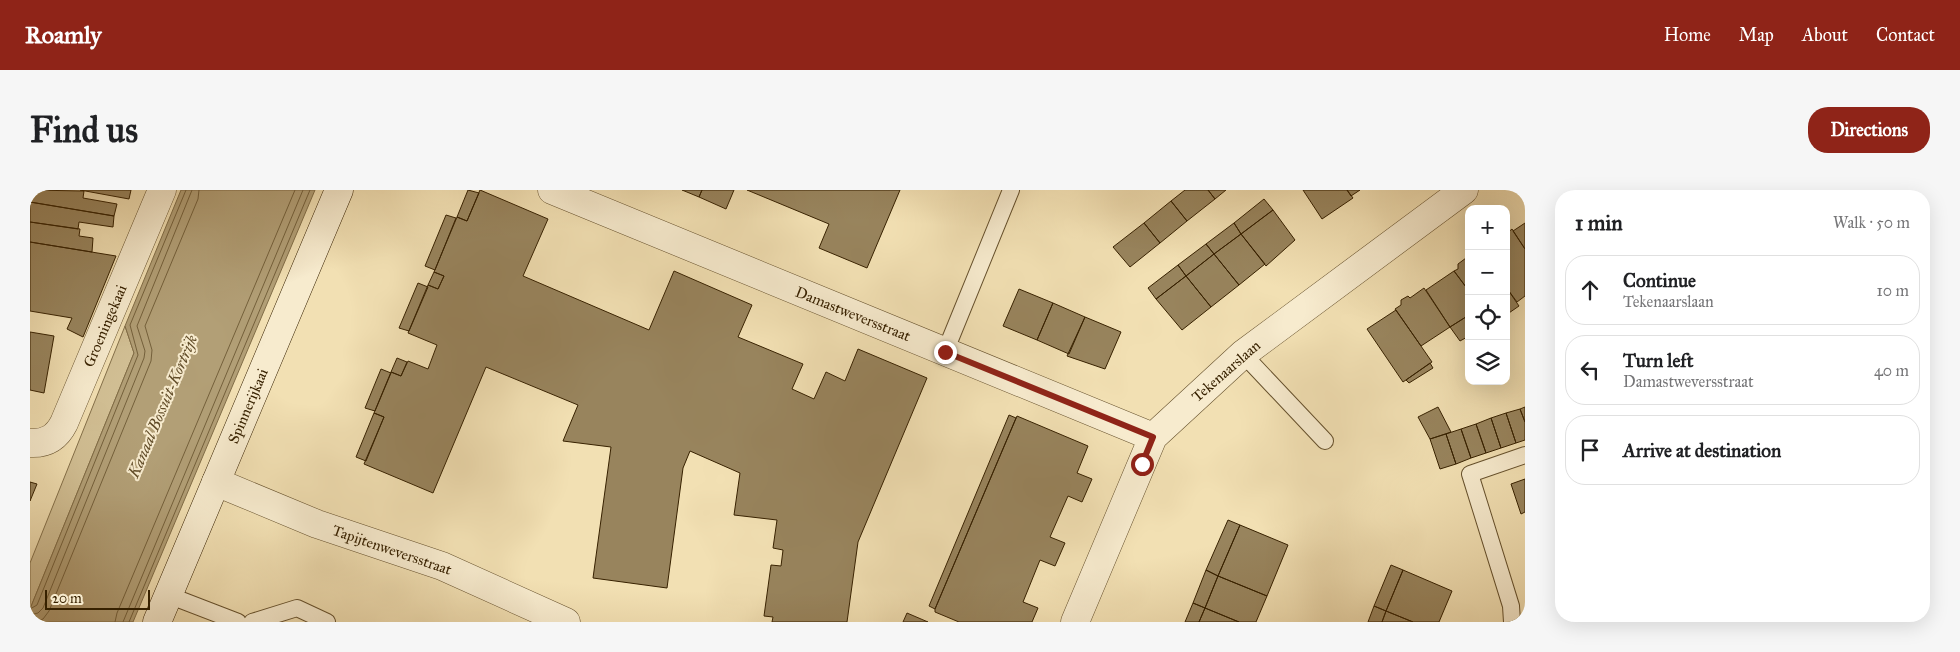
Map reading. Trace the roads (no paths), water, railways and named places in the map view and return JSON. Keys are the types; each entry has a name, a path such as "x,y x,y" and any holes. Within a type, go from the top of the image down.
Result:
{"street":[{"name":"Groeningekaai","path":"39,442 61,430 162,190"},
{"name":"Spinnerijkaai","path":"157,622 339,190"},
{"name":"Damastweversstraat","path":"552,190 1153,437"},
{"name":"Tekenaarslaan","path":"1075,622 1153,437 1243,354 1464,190"},
{"name":"Tapijtenweversstraat","path":"216,482 318,524 442,566 566,622"}],"lane":[{"path":"945,352 1011,190"},
{"path":"1243,354 1325,441"},
{"path":"1512,622 1511,606 1470,474 1525,455"},
{"path":"168,595 238,622"},
{"path":"252,622 297,608 327,622"}],"water":[{"name":"Kanaal Bossuit-Kortrijk","path":"181,190 315,190 133,622 30,622 30,609 134,353 125,326"}]}
